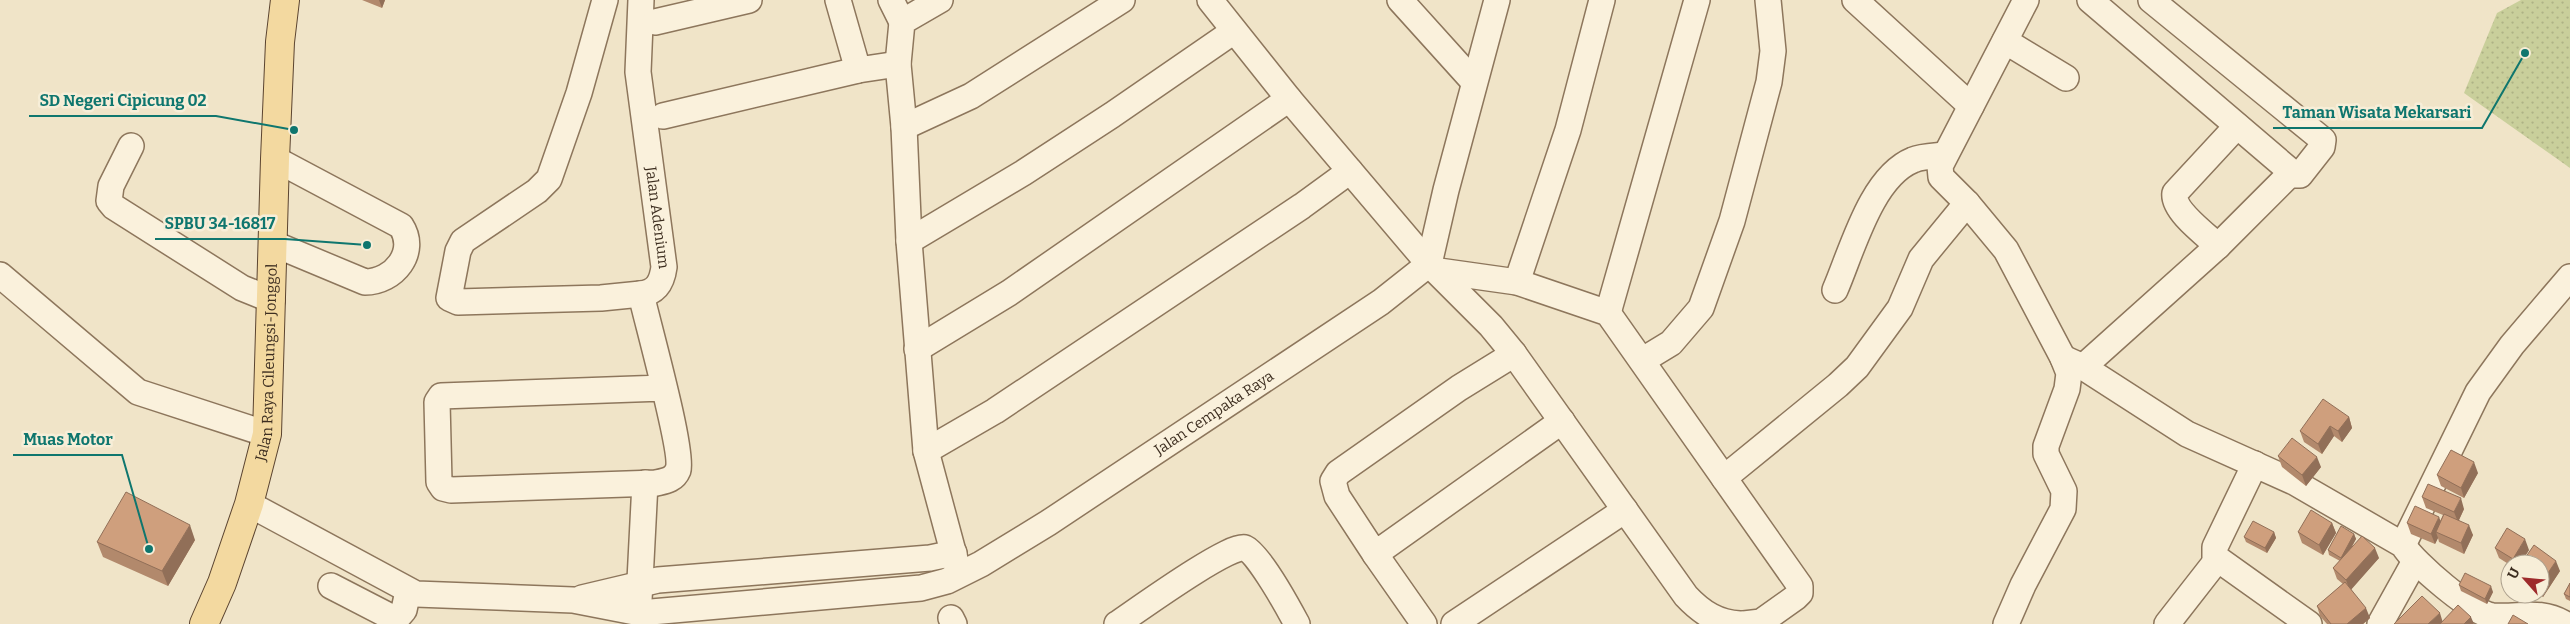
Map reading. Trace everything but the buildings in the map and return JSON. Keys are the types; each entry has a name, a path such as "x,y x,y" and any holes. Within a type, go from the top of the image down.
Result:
{"main road":[{"name":"Jalan Raya Cileungsi-Jonggol","path":"204,624 222,583 249,504 267,434 275,159 280,42 285,0"}],"street":[{"path":"605,0 579,93 549,179 537,191 464,241 458,251 449,298 458,302 601,298 641,294 663,388 679,465 675,476 672,478 645,483 451,490 443,488 439,482 437,402 441,396 663,388"},
{"name":"Jalan Adenium","path":"641,0 638,72 664,267 658,287 651,292 641,294"},
{"path":"655,22 750,0"},
{"path":"838,0 877,67 904,127 909,240 926,451 944,568"},
{"path":"877,67 896,11 940,0"},
{"path":"904,127 971,96 1122,0"},
{"path":"1210,0 1289,99 1350,171 1434,268 1491,326 1514,354 1686,596 1697,607 1725,623 1752,624 1796,597 1801,589 1643,360 1608,313 1517,282 1434,268"},
{"path":"1400,0 1474,82"},
{"path":"1434,268 1474,82 1497,0"},
{"path":"1517,282 1568,130 1602,0"},
{"path":"1608,313 1697,0"},
{"path":"1643,360 1671,342 1701,308 1732,221 1769,82 1773,51 1768,0"},
{"path":"1854,0 1970,106"},
{"path":"2026,0 1944,155 1940,166 1941,177 1967,203 2006,250 2073,362 2187,434 2221,451 2294,482 2409,553 2478,611 2492,616 2550,615 2565,624"},
{"path":"2090,0 2296,176 2302,174 2322,147 2323,140 2151,0"},
{"path":"909,240 1024,173 1234,31"},
{"path":"2005,41 2066,78"},
{"path":"663,116 877,67"},
{"path":"917,349 1009,293 1289,99"},
{"path":"2218,246 2182,212 2175,203 2174,197 2175,193 2237,126"},
{"path":"131,146 111,186 109,201 114,207 242,288 272,300"},
{"path":"1835,290 1879,189 1896,171 1914,160 1944,155"},
{"path":"274,244 366,282 385,279 394,271 405,256 408,248 408,239 401,226 275,159"},
{"path":"926,451 1009,402 1302,206 1350,171"},
{"path":"2006,624 2023,585 2063,509 2064,491 2046,454 2046,446 2068,389 2069,373 2073,362 2218,246 2292,172"},
{"path":"1724,478 1838,385 1857,367 1900,308 1921,259 1967,203"},
{"name":"Jalan Cempaka Raya","path":"944,568 994,556 1138,464 1434,268"},
{"path":"0,276 138,392 267,434"},
{"path":"2380,624 2478,392 2512,345 2570,277"},
{"path":"1424,624 1337,496 1333,481 1338,473 1459,388 1514,354"},
{"path":"1375,554 1562,421"},
{"path":"2255,464 2215,547 2217,560 2309,624"},
{"path":"645,483 644,542 651,618"},
{"path":"249,504 408,592 423,595 573,600 651,618 921,588 944,568"},
{"path":"1454,624 1625,510"},
{"path":"1117,624 1217,557 1237,548 1244,548 1262,566 1296,624"},
{"path":"2167,624 2217,560"},
{"path":"573,600 648,582 944,568"},
{"path":"331,586 393,618 398,617 404,610 408,592"}],"green space":[{"path":"2521,0 2570,0 2570,168 2464,93 2497,13"}],"place":[{"name":"Taman Wisata Mekarsari","path":"2525,53"},
{"name":"SD Negeri Cipicung 02","path":"294,130"},
{"name":"SPBU 34-16817","path":"367,245"},
{"name":"Muas Motor","path":"149,549"}]}
